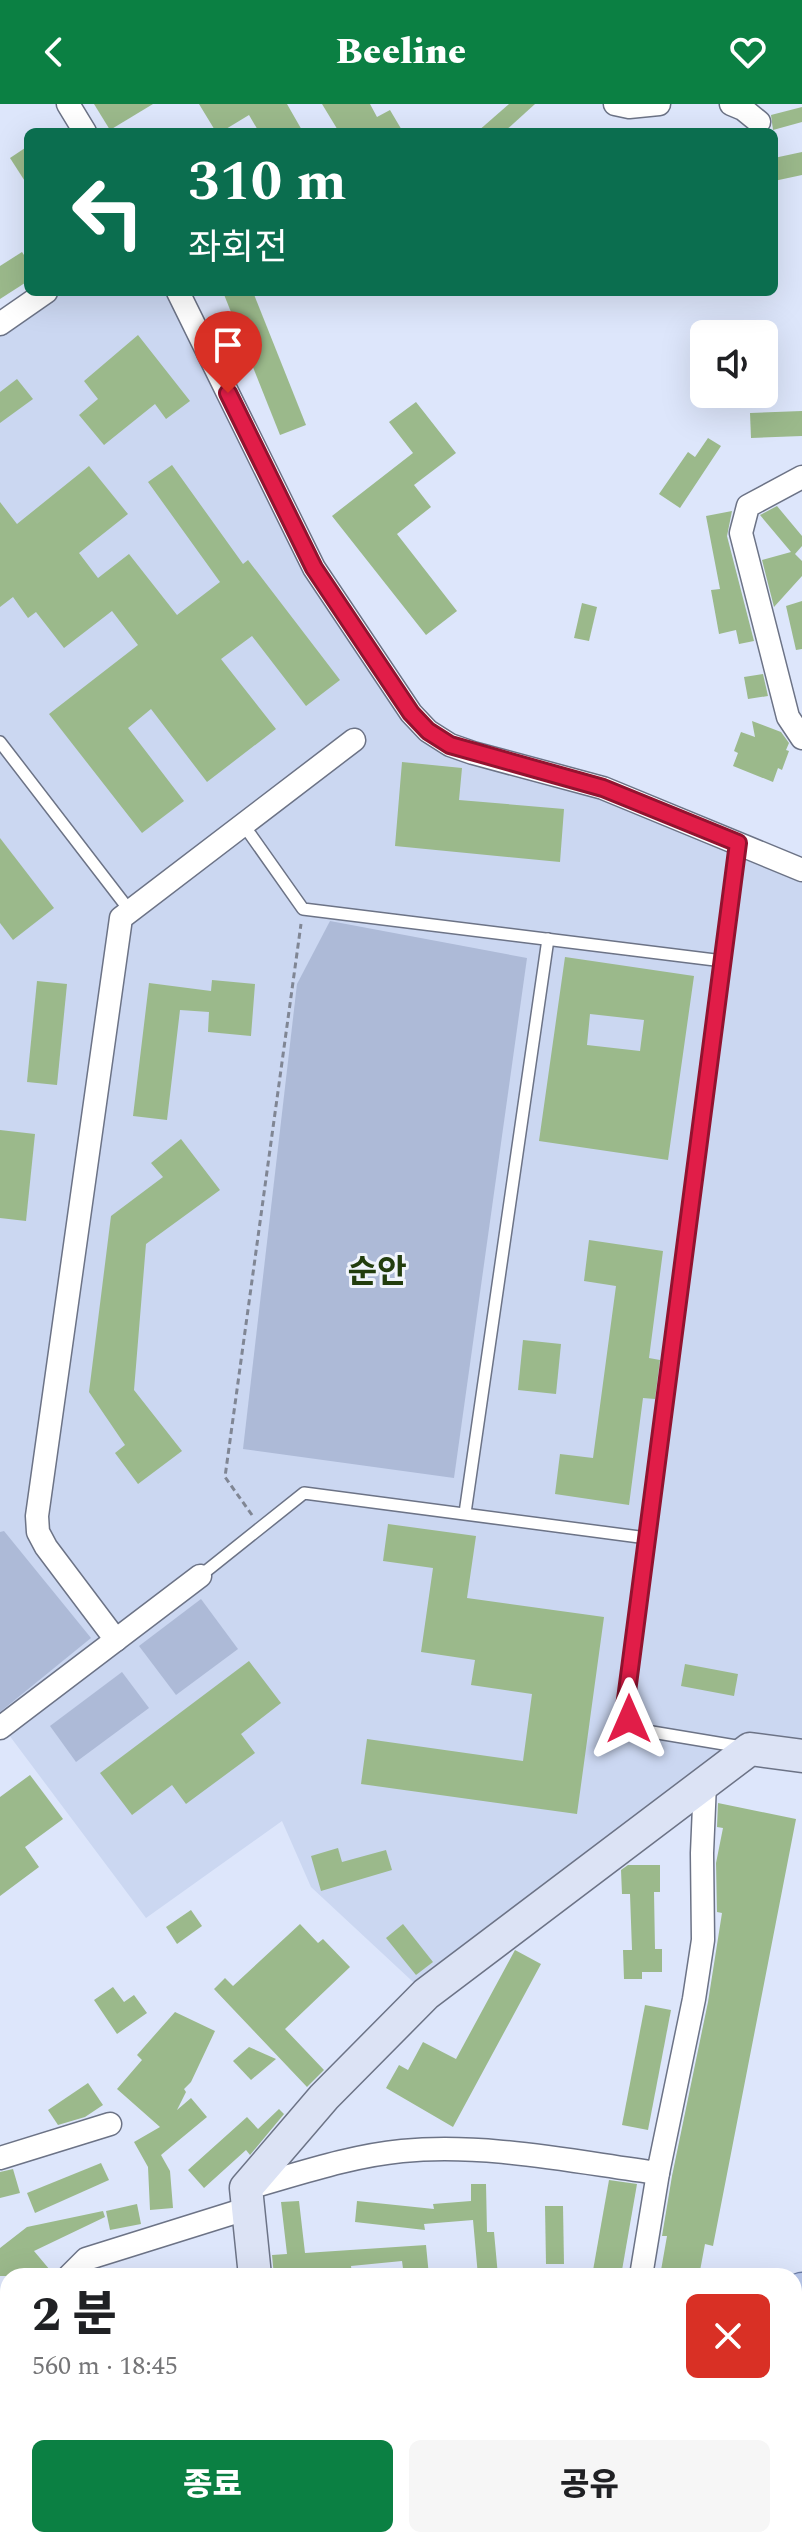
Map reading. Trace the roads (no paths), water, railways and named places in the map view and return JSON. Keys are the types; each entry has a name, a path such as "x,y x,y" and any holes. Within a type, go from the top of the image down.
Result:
{"street":[{"path":"68,104 83,128"},
{"path":"615,104 629,107 659,104"},
{"path":"731,104 759,122"},
{"path":"0,324 40,296"},
{"path":"180,296 314,568 411,713 428,731 450,745 473,753 603,788 802,870"},
{"path":"802,477 748,506 741,533 788,717 802,738"},
{"path":"116,1640 46,1547 38,1532 37,1516 121,918 354,740"},
{"path":"0,1728 200,1576"},
{"path":"254,2268 248,2198 324,2097 426,1994 750,1749 802,1756"},
{"path":"642,2268 703,1940 705,1783"},
{"path":"0,2158 110,2124"},
{"path":"77,2268 86,2259 339,2162 402,2151 483,2149 658,2173"}],"lane":[{"path":"0,742 130,911"},
{"path":"243,824 303,909 723,961"},
{"path":"738,843 625,1707 635,1726 646,1731 750,1749"},
{"path":"465,1513 548,939"},
{"path":"200,1576 304,1493 647,1538"}],"district":[{"name":"순안","path":"377,1272"}]}
